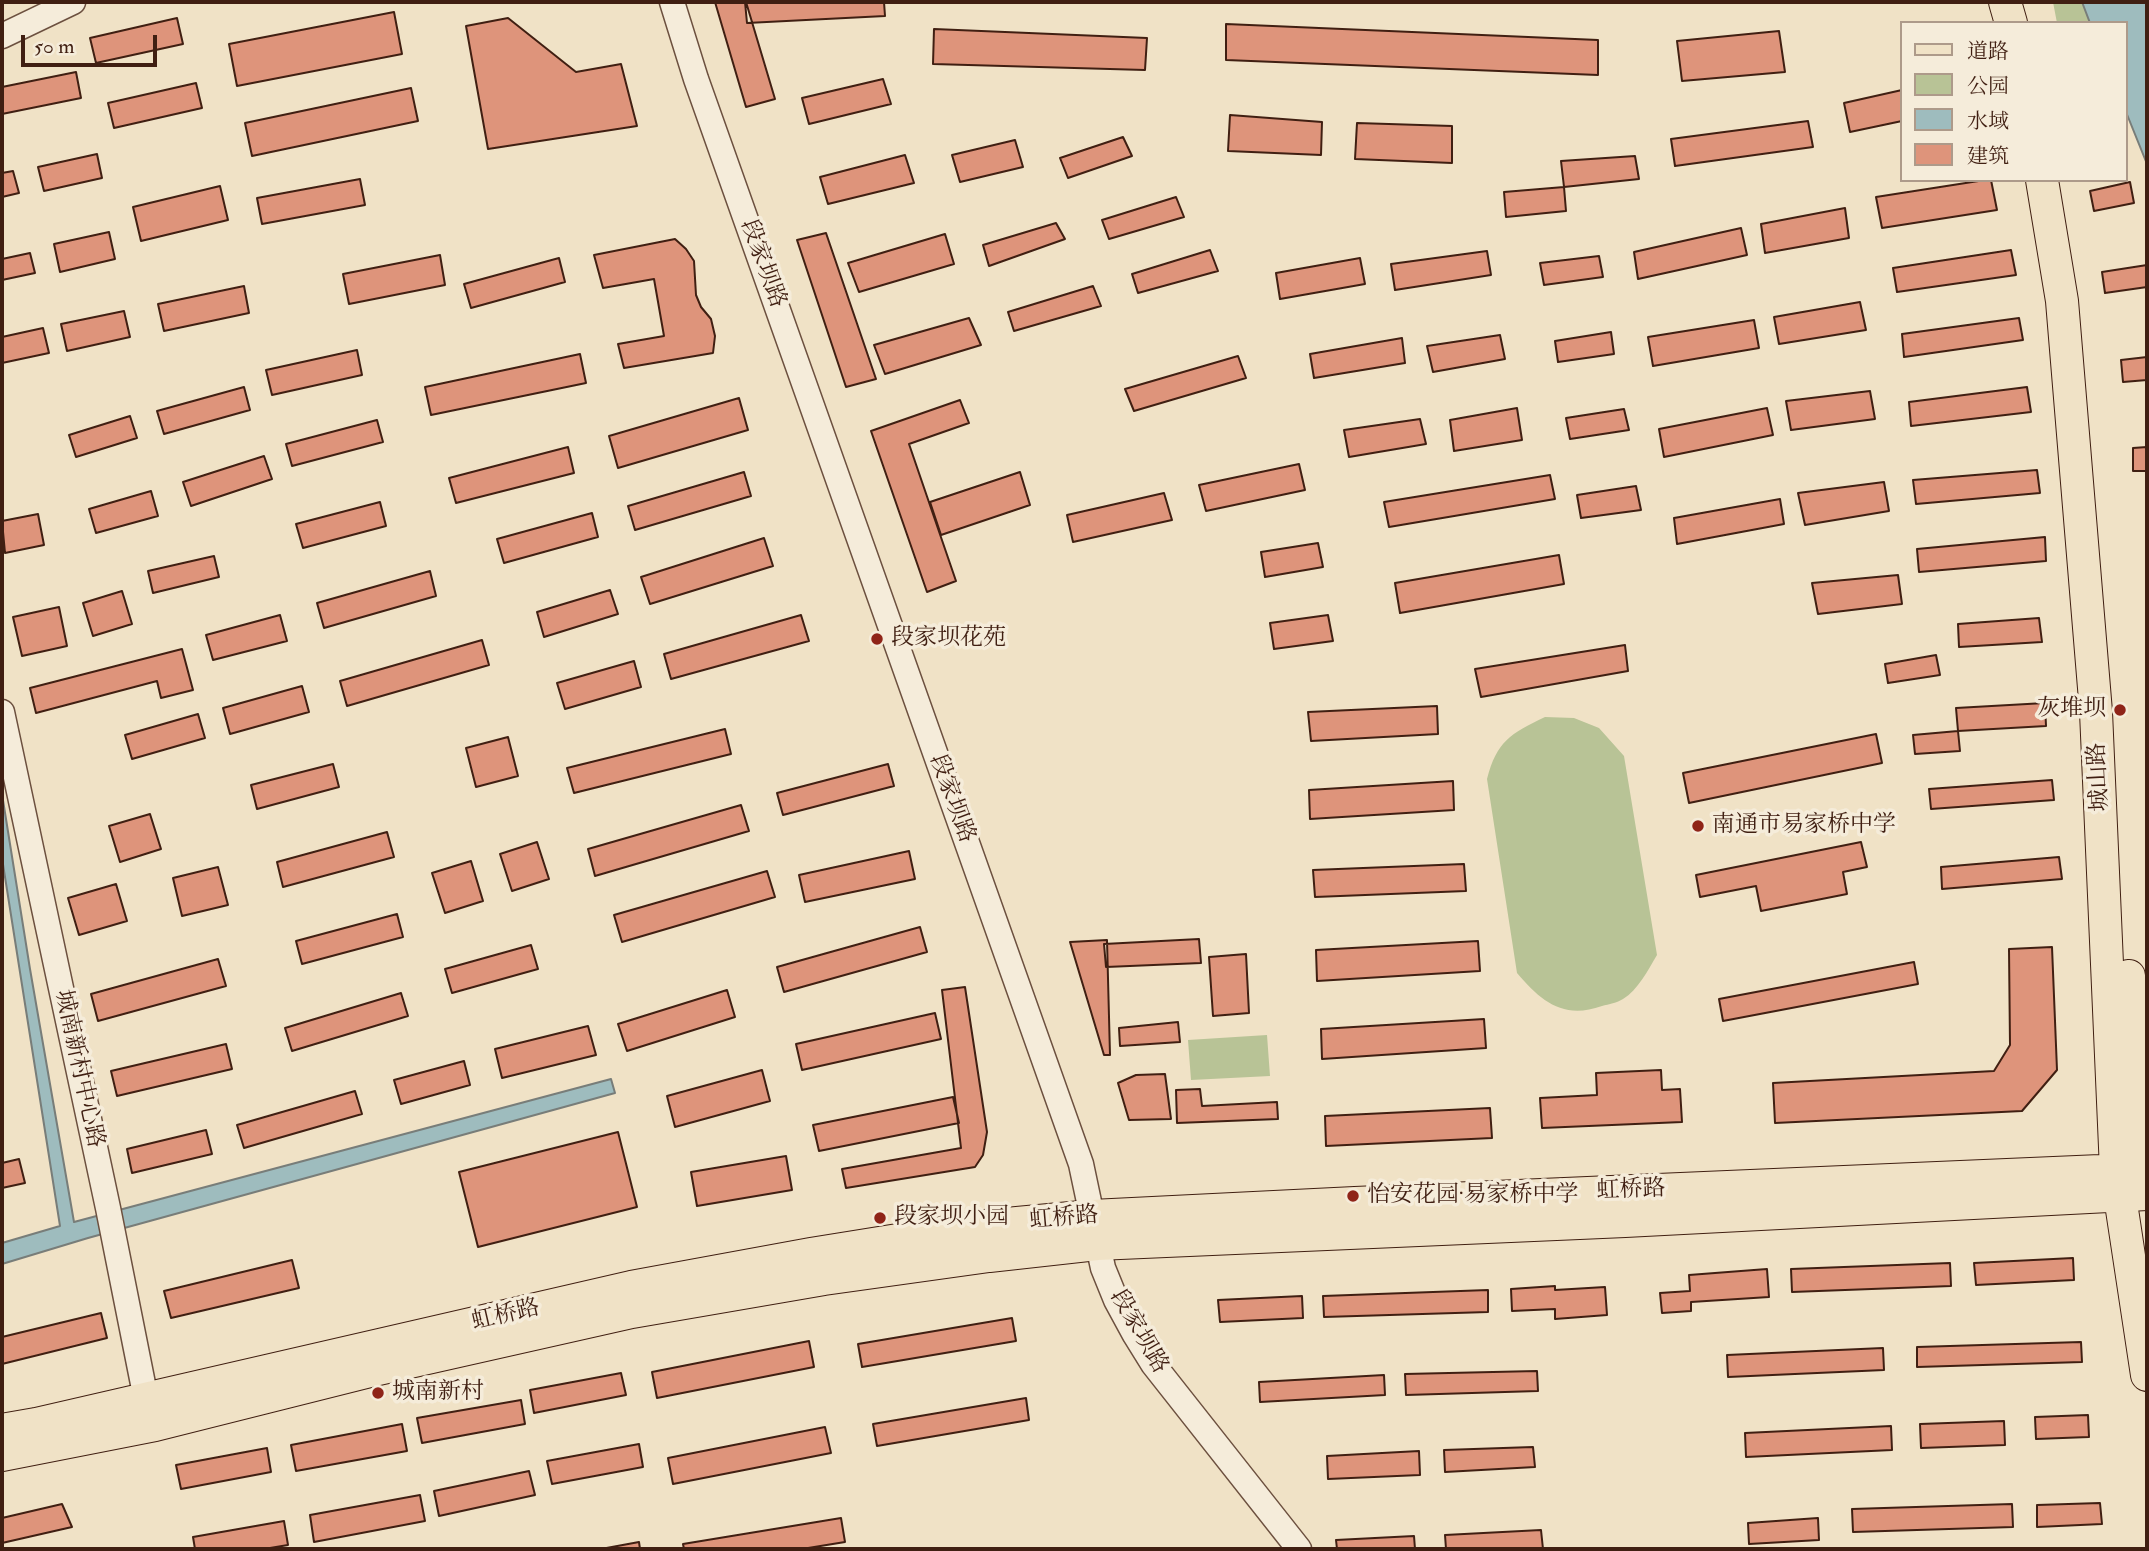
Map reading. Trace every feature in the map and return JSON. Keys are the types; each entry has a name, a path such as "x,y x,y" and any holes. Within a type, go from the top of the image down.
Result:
{"main road":[{"path":"2005,2 2010,21"},
{"path":"2025,2 2030,21"},
{"name":"城山路","path":"2042,182 2062,301 2138,1185"},
{"name":"城山路","path":"2059,182 2078,303 2102,580 2107,719 2119,835 2147,1375"},
{"name":"虹桥路","path":"2,1430 150,1412 370,1371 632,1312 824,1279 989,1256 1095,1230 1625,1221 2138,1185"},
{"name":"虹桥路","path":"2,1455 150,1412"}],"street":[{"path":"3,35 73,2"},
{"name":"段家坝路","path":"671,4 1081,1164 1095,1230 1116,1300 1153,1364 1299,1549"},
{"name":"城南新村中心路","path":"2,712 150,1412"}],"green space":[{"path":"2053,2 2082,2 2089,21 2057,21"},
{"path":"1545,717 1574,718 1599,728 1624,756 1657,955 1628,995 1618,1002 1588,1010 1576,1011 1554,1005 1535,992 1517,973 1487,779 1495,756 1507,740"},
{"path":"1267,1035 1270,1076 1191,1080 1188,1040"}],"water":[{"path":"2082,2 2147,2 2147,164 2128,117 2128,21 2089,21"},
{"path":"2,794 74,1222 611,1079 615,1093 2,1264 2,1243 60,1226 2,858"}],"building":[{"path":"715,2 746,2 775,99 746,107"},
{"path":"745,2 884,2 885,16 747,23"},
{"path":"394,12 402,54 237,86 229,44"},
{"path":"177,18 183,44 96,63 90,38"},
{"path":"508,18 576,72 621,64 637,126 488,149 466,26"},
{"path":"1226,24 1598,40 1598,75 1226,60"},
{"path":"934,29 1147,38 1145,70 933,64"},
{"path":"1779,31 1785,72 1682,81 1677,41"},
{"path":"76,72 81,98 2,114 2,87"},
{"path":"883,79 891,104 809,124 802,98"},
{"path":"196,83 202,108 114,128 108,103"},
{"path":"411,88 418,121 252,156 245,123"},
{"path":"1900,90 1900,121 1850,132 1844,103"},
{"path":"1230,115 1322,122 1321,155 1228,151"},
{"path":"1808,121 1813,147 1675,166 1671,139"},
{"path":"1357,123 1452,126 1452,163 1355,159"},
{"path":"1123,137 1132,156 1068,178 1060,158"},
{"path":"1015,140 1023,167 960,182 952,155"},
{"path":"97,154 102,178 44,191 38,167"},
{"path":"905,155 914,183 828,204 820,177"},
{"path":"1635,156 1639,179 1564,187 1561,161"},
{"path":"13,171 19,193 2,197 2,173"},
{"path":"360,179 365,205 262,224 257,198"},
{"path":"1972,182 1991,182 1997,210 1882,228 1876,197"},
{"path":"2130,182 2134,203 2094,211 2090,191"},
{"path":"220,186 228,220 141,241 133,207"},
{"path":"1564,187 1566,211 1506,217 1504,192"},
{"path":"1176,197 1184,217 1109,239 1102,220"},
{"path":"1845,208 1849,238 1765,253 1761,224"},
{"path":"1056,223 1065,239 989,266 983,245"},
{"path":"1741,228 1747,255 1638,279 1634,252"},
{"path":"109,232 115,259 60,272 54,244"},
{"path":"826,233 876,379 846,387 797,240"},
{"path":"945,234 954,264 859,292 848,263"},
{"path":"675,239 694,261 696,295 701,307 711,319 715,336 713,353 624,368 618,344 664,336 654,279 603,288 594,255"},
{"path":"1210,250 1218,271 1138,293 1132,274"},
{"path":"2011,250 2016,275 1897,292 1893,268"},
{"path":"1487,251 1491,275 1395,290 1391,264"},
{"path":"30,253 35,273 2,280 2,259"},
{"path":"440,255 445,285 349,304 343,274"},
{"path":"1599,256 1603,277 1544,285 1540,263"},
{"path":"559,258 565,282 471,308 464,284"},
{"path":"1360,258 1365,284 1280,299 1276,273"},
{"path":"2147,265 2147,287 2105,293 2102,272"},
{"path":"244,286 249,313 164,331 158,304"},
{"path":"1093,286 1101,306 1014,331 1008,312"},
{"path":"1860,302 1866,330 1779,344 1774,317"},
{"path":"124,311 130,337 67,351 61,324"},
{"path":"969,318 981,345 885,374 874,345"},
{"path":"2019,318 2023,340 1904,357 1902,334"},
{"path":"1754,320 1759,348 1653,366 1648,337"},
{"path":"43,328 49,353 2,363 2,337"},
{"path":"1611,332 1614,354 1558,362 1555,341"},
{"path":"1500,335 1505,359 1433,372 1427,346"},
{"path":"1402,338 1405,363 1314,378 1310,354"},
{"path":"357,350 362,375 272,395 266,370"},
{"path":"580,354 586,383 431,415 425,387"},
{"path":"1238,356 1246,378 1134,411 1125,389"},
{"path":"2147,357 2147,380 2123,382 2121,360"},
{"path":"244,387 250,410 164,434 157,411"},
{"path":"2027,387 2031,412 1911,426 1909,402"},
{"path":"1870,391 1875,419 1791,430 1786,401"},
{"path":"739,398 748,430 618,468 609,436"},
{"path":"960,400 969,423 909,444 956,581 927,592 871,431"},
{"path":"1517,408 1522,440 1454,451 1450,420"},
{"path":"1767,408 1773,435 1664,457 1659,429"},
{"path":"1624,409 1629,430 1570,439 1566,418"},
{"path":"130,416 137,438 76,457 69,435"},
{"path":"1420,419 1426,444 1349,457 1344,430"},
{"path":"377,420 383,442 292,466 286,444"},
{"path":"568,447 574,473 456,503 449,478"},
{"path":"2147,447 2147,471 2133,471 2133,448"},
{"path":"264,456 272,479 191,506 183,482"},
{"path":"1299,464 1305,490 1206,511 1199,485"},
{"path":"2037,470 2040,493 1916,504 1913,480"},
{"path":"744,472 751,496 635,530 628,506"},
{"path":"1020,472 1030,505 941,535 930,502"},
{"path":"1550,475 1555,499 1389,527 1384,502"},
{"path":"1884,482 1889,511 1805,525 1798,493"},
{"path":"1636,486 1641,510 1581,518 1577,495"},
{"path":"151,491 158,516 96,533 89,509"},
{"path":"1164,493 1172,520 1073,542 1067,515"},
{"path":"1780,499 1784,524 1677,544 1674,518"},
{"path":"380,502 386,526 303,548 296,524"},
{"path":"592,513 598,537 504,563 497,539"},
{"path":"38,514 44,545 5,553 2,521"},
{"path":"2045,537 2046,561 1919,572 1917,549"},
{"path":"764,538 773,566 650,604 641,577"},
{"path":"1318,543 1323,567 1265,577 1261,552"},
{"path":"1559,555 1564,584 1400,613 1395,583"},
{"path":"214,556 219,577 153,593 148,571"},
{"path":"430,571 436,596 324,628 317,603"},
{"path":"1898,575 1902,604 1818,614 1812,583"},
{"path":"610,590 618,614 544,637 537,612"},
{"path":"122,591 132,624 93,636 83,603"},
{"path":"59,607 67,646 22,656 13,617"},
{"path":"280,615 287,641 213,660 206,635"},
{"path":"801,615 809,641 671,679 664,654"},
{"path":"1328,615 1333,641 1274,649 1270,623"},
{"path":"2039,618 2042,642 1959,647 1958,624"},
{"path":"482,640 489,665 347,706 340,681"},
{"path":"1625,645 1628,671 1481,697 1475,669"},
{"path":"182,649 193,690 161,698 157,681 36,713 30,688"},
{"path":"1936,655 1940,675 1888,683 1885,664"},
{"path":"634,661 641,687 565,709 557,683"},
{"path":"302,686 309,712 230,734 223,708"},
{"path":"2045,703 2046,726 1958,731 1956,708"},
{"path":"1437,706 1438,734 1311,741 1308,712"},
{"path":"198,714 205,738 132,759 125,735"},
{"path":"725,729 731,754 574,793 567,768"},
{"path":"1958,731 1960,751 1915,754 1913,735"},
{"path":"1876,734 1882,763 1689,803 1683,773"},
{"path":"508,737 518,776 476,787 466,748"},
{"path":"333,764 339,787 257,809 251,785"},
{"path":"888,764 894,786 783,815 777,793"},
{"path":"2052,780 2054,800 1931,809 1929,789"},
{"path":"1453,781 1454,810 1310,819 1309,790"},
{"path":"741,805 749,831 595,876 588,849"},
{"path":"150,814 161,849 120,862 109,826"},
{"path":"387,832 394,857 283,887 277,862"},
{"path":"537,842 549,879 512,891 500,854"},
{"path":"1861,842 1867,867 1843,872 1847,894 1761,911 1756,886 1700,897 1696,875"},
{"path":"909,851 915,879 805,902 799,875"},
{"path":"2059,857 2062,879 1942,889 1941,867"},
{"path":"471,861 483,901 445,913 432,873"},
{"path":"1464,864 1466,891 1315,897 1313,870"},
{"path":"218,867 228,905 182,916 173,878"},
{"path":"767,871 775,897 622,942 614,915"},
{"path":"116,884 127,921 79,935 68,898"},
{"path":"397,914 403,937 302,964 296,941"},
{"path":"920,927 927,952 784,992 777,967"},
{"path":"1199,939 1201,963 1106,967 1104,944"},
{"path":"1107,940 1110,1055 1104,1055 1070,942"},
{"path":"1478,941 1480,971 1317,981 1316,950"},
{"path":"531,945 538,969 452,993 445,969"},
{"path":"2052,947 2057,1070 2022,1111 1775,1123 1773,1083 1994,1071 2010,1045 2009,949"},
{"path":"1246,954 1249,1013 1213,1016 1209,957"},
{"path":"218,959 226,986 98,1021 91,994"},
{"path":"1914,962 1918,984 1723,1021 1719,999"},
{"path":"965,987 987,1132 983,1155 975,1167 846,1188 842,1169 961,1148 942,990"},
{"path":"727,990 735,1017 627,1051 618,1024"},
{"path":"401,993 408,1016 292,1051 285,1028"},
{"path":"935,1013 941,1039 802,1070 796,1044"},
{"path":"1484,1019 1486,1048 1322,1059 1321,1029"},
{"path":"1178,1022 1180,1042 1120,1046 1119,1028"},
{"path":"588,1026 596,1055 502,1078 495,1049"},
{"path":"226,1044 232,1069 117,1096 111,1071"},
{"path":"464,1061 470,1085 401,1104 394,1080"},
{"path":"762,1070 770,1101 675,1127 667,1096"},
{"path":"1661,1070 1662,1090 1680,1089 1682,1122 1542,1128 1540,1098 1597,1095 1596,1073"},
{"path":"1165,1074 1171,1119 1129,1120 1118,1083 1136,1075"},
{"path":"1200,1089 1202,1106 1277,1102 1278,1119 1177,1123 1176,1090"},
{"path":"355,1091 362,1114 244,1148 237,1125"},
{"path":"953,1097 959,1123 819,1151 813,1125"},
{"path":"1490,1108 1492,1138 1326,1146 1325,1116"},
{"path":"206,1130 212,1154 132,1173 127,1149"},
{"path":"618,1132 637,1207 478,1247 459,1172"},
{"path":"786,1156 792,1190 697,1206 691,1172"},
{"path":"19,1159 25,1183 2,1188 2,1163"},
{"path":"2073,1258 2074,1280 1976,1285 1974,1263"},
{"path":"292,1260 299,1288 171,1318 164,1291"},
{"path":"1950,1263 1951,1286 1792,1292 1791,1269"},
{"path":"1767,1269 1769,1297 1691,1302 1691,1311 1662,1313 1660,1293 1690,1291 1689,1275"},
{"path":"1555,1286 1555,1290 1605,1287 1607,1315 1555,1319 1555,1309 1512,1311 1511,1289"},
{"path":"1488,1290 1488,1312 1324,1317 1323,1296"},
{"path":"1302,1296 1303,1318 1220,1322 1218,1300"},
{"path":"101,1313 107,1338 2,1364 2,1337"},
{"path":"1012,1318 1016,1341 862,1367 858,1344"},
{"path":"809,1341 814,1367 657,1398 652,1372"},
{"path":"2081,1342 2082,1362 1917,1367 1917,1347"},
{"path":"1883,1348 1884,1370 1728,1377 1727,1355"},
{"path":"1537,1371 1538,1391 1406,1395 1405,1374"},
{"path":"621,1373 626,1395 534,1413 530,1390"},
{"path":"1384,1375 1385,1395 1260,1402 1259,1382"},
{"path":"1026,1398 1029,1420 877,1446 873,1424"},
{"path":"521,1400 525,1424 422,1443 417,1418"},
{"path":"2088,1415 2089,1437 2036,1439 2035,1417"},
{"path":"2004,1421 2005,1445 1921,1448 1920,1424"},
{"path":"402,1424 407,1451 296,1471 291,1445"},
{"path":"1891,1426 1892,1450 1746,1457 1745,1433"},
{"path":"825,1427 831,1453 673,1484 668,1458"},
{"path":"639,1444 643,1467 552,1484 547,1461"},
{"path":"1533,1447 1535,1467 1445,1472 1444,1450"},
{"path":"267,1448 271,1472 181,1489 176,1465"},
{"path":"1419,1451 1420,1475 1328,1479 1327,1456"},
{"path":"529,1471 535,1495 439,1516 434,1491"},
{"path":"420,1495 425,1521 314,1542 310,1515"},
{"path":"2100,1503 2102,1524 2037,1527 2037,1505"},
{"path":"62,1504 72,1527 2,1543 2,1518"},
{"path":"2012,1504 2013,1527 1853,1532 1852,1509"},
{"path":"841,1518 845,1542 802,1549 684,1549 683,1544"},
{"path":"1818,1518 1819,1540 1749,1544 1748,1523"},
{"path":"284,1521 288,1545 264,1549 195,1549 193,1537"},
{"path":"1541,1530 1543,1549 1446,1549 1445,1535"},
{"path":"1414,1536 1415,1549 1337,1549 1336,1540"},
{"path":"639,1542 640,1549 601,1549"}],"place":[{"name":"段家坝花苑","path":"877,639"},
{"name":"灰堆坝","path":"2120,710"},
{"name":"南通市易家桥中学","path":"1698,826"},
{"name":"怡安花园·易家桥中学","path":"1353,1196"},
{"name":"段家坝小园","path":"880,1218"},
{"name":"城南新村","path":"378,1393"}]}
